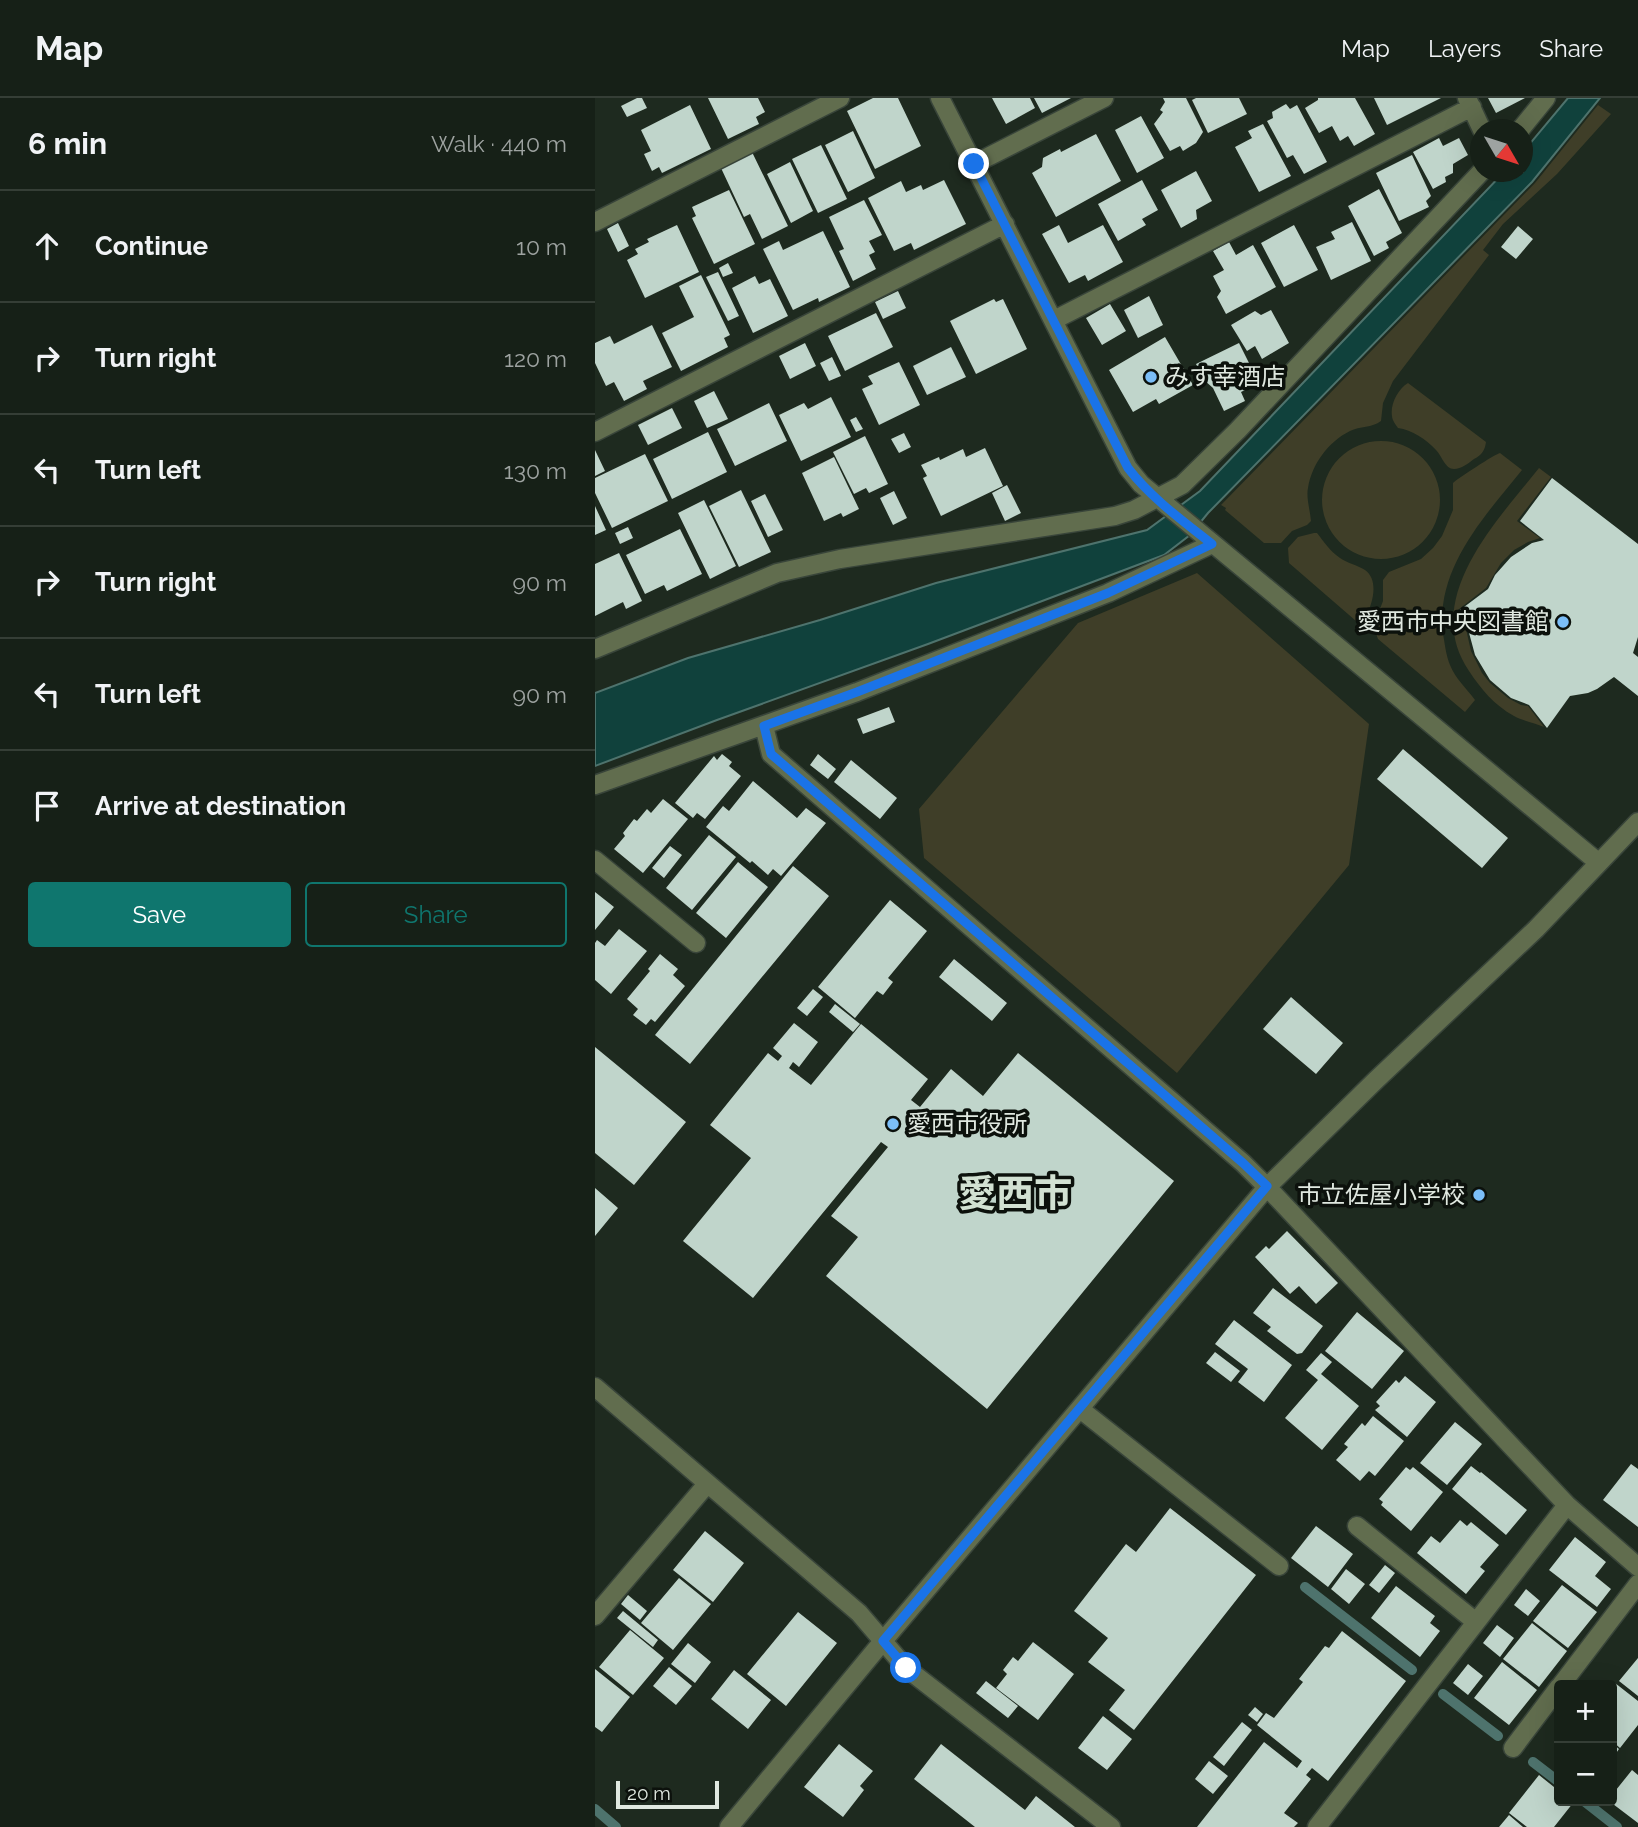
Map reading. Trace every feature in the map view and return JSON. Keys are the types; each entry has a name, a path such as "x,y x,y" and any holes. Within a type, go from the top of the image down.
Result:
{"street":[{"path":"595,222 840,98"},
{"path":"940,98 1128,468 1141,484 1599,863"},
{"path":"974,164 1104,98"},
{"path":"1529,119 1546,98"},
{"path":"1054,320 1470,103 1477,119"},
{"path":"595,649 777,573 840,559 1115,516 1157,499 1182,485 1238,430 1472,182"},
{"path":"595,432 1005,224"},
{"path":"595,785 857,692 1108,593 1206,539"},
{"path":"764,726 771,754 1267,1186 1567,1505 1638,1567"},
{"path":"729,1827 1267,1186 1536,929 1638,822"},
{"path":"595,860 696,943"},
{"path":"595,1387 859,1613 906,1668 1111,1827"},
{"path":"1080,1409 1279,1566"},
{"path":"595,1616 707,1483"},
{"path":"1317,1827 1567,1505"},
{"path":"1357,1526 1476,1622"},
{"path":"1565,1680 1638,1584"},
{"path":"1513,1748 1554,1694"}],"shaded area":[{"path":"1598,105 1611,114 1557,174 1503,224 1483,250 1489,255 1393,381 1383,403 1381,421 1350,431 1335,441 1322,455 1308,488 1311,521 1292,531 1281,543 1264,543 1221,505 1535,183"},
{"path":"1408,383 1486,442 1481,454 1462,467 1451,468 1423,439 1398,428 1392,418 1392,407 1398,393"},
{"path":"1381,441 1404,445 1423,458 1436,477 1440,500 1436,523 1423,542 1404,555 1381,559 1358,555 1339,542 1326,523 1322,500 1326,477 1339,458 1358,445"},
{"path":"1500,453 1522,470 1465,545 1454,566 1443,610 1443,634 1449,661 1455,674 1475,700 1465,712 1378,639 1374,628 1383,601 1383,580 1389,572 1421,559 1433,548 1442,536 1453,510 1453,483"},
{"path":"1539,468 1551,477 1517,521 1540,538 1514,550 1501,563 1486,588 1454,613 1466,629 1471,651 1482,673 1508,698 1528,706 1544,727 1514,716 1494,702 1483,690 1469,671 1456,644 1453,616 1459,589 1470,562 1503,512"},
{"path":"1314,533 1340,558 1369,574 1373,592 1366,616 1356,621 1289,563 1288,548 1298,537"},
{"path":"1197,573 1369,724 1349,865 1177,1073 924,858 919,809 1078,623"}],"water":[{"path":"1568,98 1600,98 1533,181 1533,140"},
{"path":"1494,182 1532,182 1208,513 1190,535 1164,555 595,766 595,693 688,658 936,583 1147,530 1200,491"}],"building":[{"path":"642,98 647,108 627,117 621,106"},
{"path":"708,98 758,98 765,112 756,117 759,124 728,139"},
{"path":"873,98 898,98 921,146 875,169 847,111"},
{"path":"992,98 1030,98 1035,108 1006,124"},
{"path":"1034,98 1071,98 1042,113"},
{"path":"1163,98 1186,98 1203,132 1196,143 1183,151 1180,146 1170,151 1154,124 1163,112 1160,110 1165,102"},
{"path":"1239,98 1247,114 1208,133 1192,100"},
{"path":"1318,98 1355,98 1375,134 1354,146 1348,136 1340,141 1332,126 1319,133 1305,108"},
{"path":"1374,98 1441,98 1387,125"},
{"path":"1488,98 1525,98 1496,113"},
{"path":"1286,104 1290,109 1297,105 1327,162 1304,174 1293,155 1287,158 1267,121 1273,118 1272,112"},
{"path":"690,105 711,149 662,173 659,167 652,171 644,154 651,151 641,130"},
{"path":"1141,116 1164,158 1137,173 1115,130"},
{"path":"1263,124 1291,176 1259,192 1235,147 1252,138 1248,131"},
{"path":"853,131 875,178 848,192 825,145"},
{"path":"1096,134 1121,181 1056,217 1032,173 1042,167 1043,158"},
{"path":"1439,138 1443,146 1459,138 1468,155 1453,164 1453,173 1445,177 1446,182 1433,189 1413,152"},
{"path":"821,145 847,199 818,213 792,159"},
{"path":"752,152 788,226 762,239 750,214 744,217 721,168"},
{"path":"1412,155 1431,196 1426,201 1429,207 1399,221 1376,173"},
{"path":"790,162 813,211 791,223 767,174"},
{"path":"1196,171 1212,201 1196,210 1197,219 1181,228 1161,190"},
{"path":"944,180 966,224 914,250 911,243 894,251 868,198 901,181 906,192 921,185 923,190"},
{"path":"1142,180 1158,210 1142,219 1146,225 1118,241 1098,204"},
{"path":"1379,189 1402,233 1386,242 1389,248 1374,256 1348,206"},
{"path":"729,190 755,244 714,264 692,218 696,216 692,207"},
{"path":"864,200 882,235 869,241 875,252 869,255 876,269 853,281 839,251 844,249 829,217"},
{"path":"1352,222 1371,261 1331,280 1316,247 1335,239 1331,232"},
{"path":"618,223 629,246 618,252 607,229"},
{"path":"677,225 699,272 645,298 627,260 638,254 635,249 649,242 647,239"},
{"path":"1059,225 1068,243 1103,225 1123,262 1088,281 1085,275 1069,283 1042,234"},
{"path":"1294,225 1318,270 1284,287 1261,243"},
{"path":"1518,226 1533,239 1516,259 1501,247"},
{"path":"823,231 850,287 819,302 818,298 793,310 763,249 779,241 783,250"},
{"path":"1229,242 1236,255 1253,245 1276,287 1226,314 1217,297 1221,291 1213,276 1224,270 1213,251"},
{"path":"728,263 733,273 723,277 719,268"},
{"path":"718,272 739,316 728,321 706,277"},
{"path":"701,275 730,335 724,338 728,347 681,371 662,333 694,317 679,286"},
{"path":"755,276 759,284 770,279 788,316 753,333 732,288"},
{"path":"898,291 906,308 883,319 875,302"},
{"path":"1149,296 1163,325 1138,338 1124,310"},
{"path":"994,299 996,302 1003,299 1027,349 976,374 950,321"},
{"path":"1110,304 1126,331 1102,345 1086,318"},
{"path":"1271,310 1289,343 1262,359 1255,346 1247,351 1231,325 1255,311 1261,315"},
{"path":"876,313 893,347 845,371 828,336"},
{"path":"652,325 672,367 643,381 647,389 624,401 614,382 606,386 595,363 595,343 610,336 614,344"},
{"path":"1165,337 1193,385 1159,404 1156,399 1133,412 1109,370"},
{"path":"805,343 816,366 790,379 779,356"},
{"path":"1239,343 1259,383 1241,392 1245,401 1224,411 1213,388 1204,380 1196,364"},
{"path":"951,347 966,377 927,395 913,366"},
{"path":"832,357 841,376 829,381 820,363"},
{"path":"899,362 920,405 879,425 862,389 873,384 868,376"},
{"path":"714,391 728,419 707,428 694,401"},
{"path":"831,397 851,437 801,461 779,415 804,403 808,409"},
{"path":"769,403 787,441 735,466 717,429"},
{"path":"672,408 682,428 648,445 638,425"},
{"path":"856,417 863,429 856,432 850,420"},
{"path":"708,432 727,472 672,499 653,459"},
{"path":"904,433 911,447 899,453 891,439"},
{"path":"865,436 888,484 869,493 866,488 854,494 833,452"},
{"path":"985,448 1003,486 941,516 923,478 927,476 921,465 963,449 966,457"},
{"path":"595,450 605,471 595,476"},
{"path":"645,454 668,501 612,528 595,493 595,478"},
{"path":"834,457 859,509 843,517 841,513 824,521 802,473"},
{"path":"1552,478 1638,544 1638,637 1633,653 1638,657 1638,696 1614,677 1588,693 1570,696 1547,728 1529,705 1511,698 1490,680 1475,655 1468,629 1456,613 1488,589 1495,575 1511,557 1532,543 1544,540 1520,521"},
{"path":"1007,485 1021,513 1005,521 992,493"},
{"path":"741,490 771,552 739,567 709,506"},
{"path":"894,491 907,518 893,525 880,498"},
{"path":"765,494 783,530 768,537 751,501"},
{"path":"704,500 736,566 710,579 678,513"},
{"path":"595,506 606,530 595,535"},
{"path":"628,527 633,538 620,544 615,533"},
{"path":"680,529 702,574 667,591 664,585 645,594 626,555"},
{"path":"619,553 642,601 626,609 623,602 595,616 595,564"},
{"path":"889,707 895,722 863,734 857,719"},
{"path":"1403,749 1508,838 1482,868 1377,779"},
{"path":"722,754 732,762 729,766 741,776 705,819 697,813 693,818 675,803 714,756 717,760"},
{"path":"818,754 836,769 828,779 810,765"},
{"path":"851,760 897,798 880,819 834,782"},
{"path":"753,781 797,818 806,808 826,823 781,876 773,869 768,875 706,827 723,806 729,811"},
{"path":"663,799 688,819 643,873 614,849 634,819 637,821 647,809 651,813"},
{"path":"709,835 736,857 692,910 666,888"},
{"path":"670,846 682,855 664,878 652,868"},
{"path":"738,862 768,887 726,938 696,913"},
{"path":"793,866 829,896 690,1064 655,1035"},
{"path":"595,892 614,907 595,930"},
{"path":"890,900 927,931 888,978 893,982 883,995 877,991 855,1018 818,987"},
{"path":"619,929 647,951 611,994 595,980 595,943 597,940 605,946"},
{"path":"660,954 678,969 673,975 685,986 655,1022 651,1019 646,1025 633,1015 638,1009 627,999"},
{"path":"954,959 1007,1003 992,1021 939,977"},
{"path":"813,989 823,997 807,1016 797,1008"},
{"path":"1291,997 1343,1043 1316,1074 1263,1029"},
{"path":"835,1004 860,1024 853,1032 829,1012"},
{"path":"794,1023 818,1042 799,1067 793,1062 789,1068 811,1085 861,1024 928,1079 911,1100 920,1107 951,1069 983,1096 1018,1053 1174,1181 987,1409 826,1276 858,1237 831,1216 888,1147 881,1142 753,1298 683,1241 751,1158 710,1125 768,1053 778,1061 782,1056 773,1048"},
{"path":"595,1047 686,1122 634,1185 595,1153"},
{"path":"595,1188 618,1208 595,1236"},
{"path":"1287,1231 1338,1283 1316,1304 1299,1286 1290,1294 1255,1257 1266,1246 1269,1249"},
{"path":"1273,1288 1323,1326 1302,1353 1297,1354 1267,1331 1271,1327 1253,1313"},
{"path":"1357,1312 1404,1351 1372,1389 1325,1351"},
{"path":"1234,1320 1292,1365 1264,1402 1238,1382 1248,1369 1215,1344"},
{"path":"1215,1352 1240,1371 1231,1382 1206,1363"},
{"path":"1321,1353 1332,1362 1321,1374 1359,1406 1322,1450 1285,1418 1318,1380 1306,1370"},
{"path":"1405,1376 1436,1402 1407,1437 1375,1410 1380,1406 1376,1402 1396,1380 1399,1383"},
{"path":"1373,1416 1404,1441 1375,1476 1369,1471 1360,1481 1336,1460 1348,1447 1344,1444 1362,1423 1365,1426"},
{"path":"1455,1422 1482,1444 1447,1485 1420,1463"},
{"path":"1631,1464 1638,1469 1638,1527 1603,1500"},
{"path":"1471,1466 1527,1510 1506,1535 1452,1489"},
{"path":"1406,1467 1410,1470 1413,1467 1443,1492 1411,1531 1381,1505 1383,1502 1379,1499"},
{"path":"1170,1508 1256,1575 1134,1730 1109,1710 1125,1690 1088,1662 1108,1638 1074,1611 1126,1544 1136,1552"},
{"path":"1460,1520 1467,1526 1471,1522 1499,1545 1480,1567 1485,1571 1466,1594 1417,1553 1431,1536 1440,1543"},
{"path":"1316,1526 1353,1554 1328,1587 1291,1558"},
{"path":"705,1531 744,1563 713,1602 673,1570"},
{"path":"1575,1537 1606,1562 1595,1576 1611,1589 1597,1607 1549,1570"},
{"path":"1385,1565 1395,1573 1379,1593 1369,1585"},
{"path":"1346,1569 1365,1584 1349,1604 1331,1589"},
{"path":"679,1578 711,1604 673,1650 641,1623"},
{"path":"1562,1585 1597,1612 1568,1648 1533,1621"},
{"path":"1396,1586 1435,1616 1430,1623 1440,1631 1420,1657 1371,1618"},
{"path":"1526,1589 1540,1601 1528,1616 1514,1605"},
{"path":"628,1595 647,1611 640,1620 621,1604"},
{"path":"623,1611 658,1640 653,1647 617,1618"},
{"path":"798,1612 837,1643 786,1706 747,1674"},
{"path":"1532,1623 1567,1651 1539,1687 1503,1659"},
{"path":"1497,1625 1514,1638 1500,1657 1483,1643"},
{"path":"630,1630 664,1658 633,1695 599,1667"},
{"path":"1342,1631 1406,1681 1328,1781 1312,1768 1306,1775 1311,1779 1284,1813 1298,1823 1294,1827 1197,1827 1264,1742 1297,1768 1302,1761 1257,1725 1266,1713 1274,1718 1303,1682 1299,1679 1325,1646 1329,1648"},
{"path":"1033,1642 1074,1674 1038,1720 996,1688 1007,1674 1003,1670 1013,1657 1018,1661"},
{"path":"688,1643 711,1662 695,1683 671,1664"},
{"path":"1638,1658 1638,1696 1619,1681"},
{"path":"1502,1662 1537,1690 1509,1725 1474,1698"},
{"path":"1468,1664 1483,1676 1468,1695 1453,1683"},
{"path":"669,1667 692,1686 676,1705 653,1686"},
{"path":"595,1669 630,1697 602,1732 595,1727"},
{"path":"734,1670 771,1700 748,1729 711,1699"},
{"path":"986,1681 1018,1706 1008,1718 976,1693"},
{"path":"1617,1685 1638,1701 1638,1725 1620,1748 1617,1745"},
{"path":"1255,1707 1263,1714 1257,1722 1248,1715"},
{"path":"1103,1716 1132,1739 1107,1770 1078,1748"},
{"path":"1242,1722 1252,1730 1224,1766 1213,1757"},
{"path":"839,1744 873,1771 860,1786 864,1790 843,1817 804,1787"},
{"path":"941,1744 1025,1810 1036,1796 1075,1827 975,1827 914,1779"},
{"path":"1209,1761 1228,1776 1213,1794 1195,1779"},
{"path":"1632,1770 1638,1775 1638,1823 1616,1806 1617,1789"},
{"path":"1539,1775 1554,1787 1554,1806 1571,1806 1554,1827 1527,1827 1509,1813"},
{"path":"1509,1815 1523,1827 1499,1827"}],"waterway":[{"path":"1305,1587 1412,1670"},
{"path":"1443,1694 1498,1736"},
{"path":"1533,1762 1554,1778"},
{"path":"1590,1806 1617,1827"},
{"path":"595,1809 616,1827"}],"place":[{"name":"みす幸酒店","path":"1151,377"},
{"name":"愛西市中央図書館","path":"1563,622"},
{"name":"愛西市役所","path":"893,1124"},
{"name":"市立佐屋小学校","path":"1479,1195"}],"district":[{"name":"愛西市","path":"1015,1194"}],"route":[{"path":"906,1668 883,1641 1267,1186 771,754 764,726 1108,593 1212,544 1157,499 1128,468 974,164"}]}
